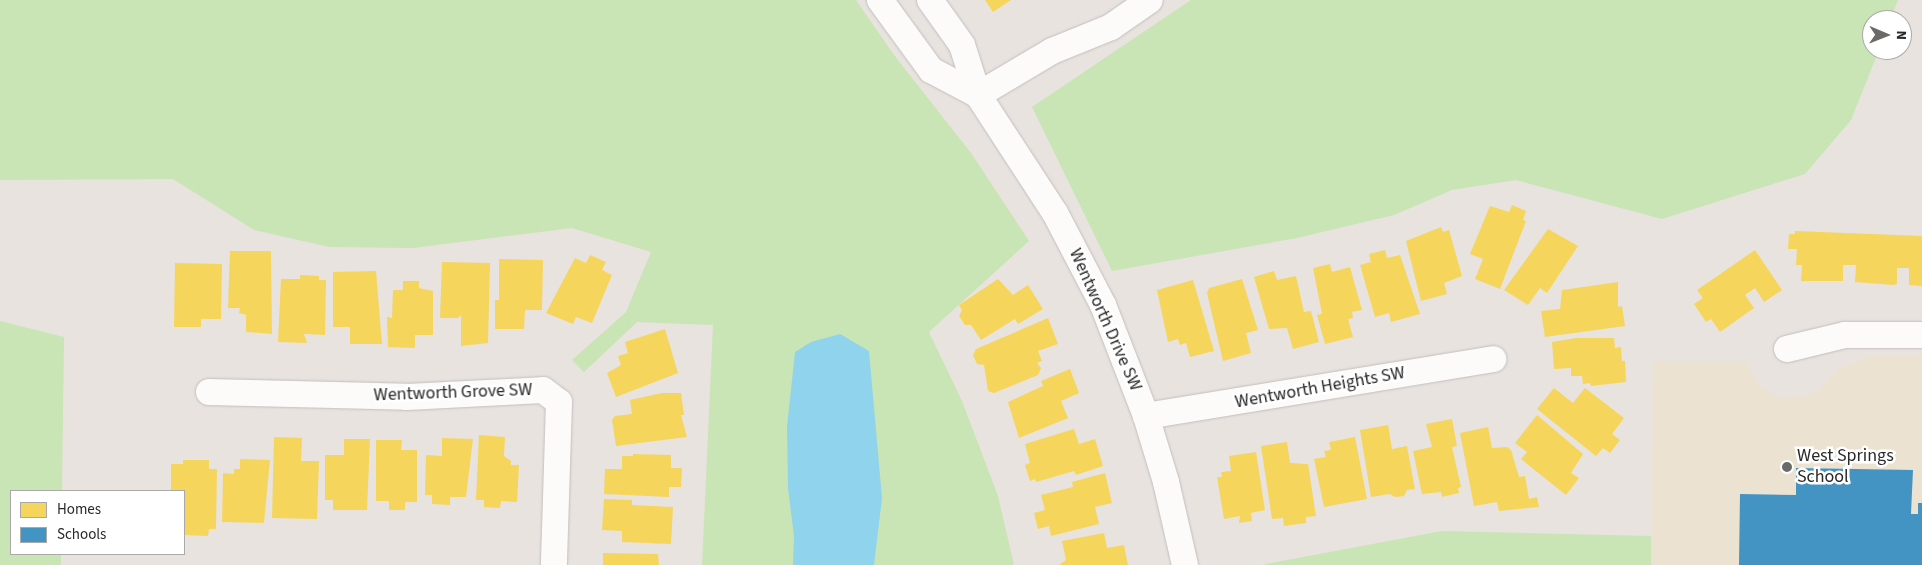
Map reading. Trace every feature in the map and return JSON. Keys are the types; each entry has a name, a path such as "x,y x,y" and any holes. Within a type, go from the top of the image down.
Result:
{"street":[{"name":"Wentworth Drive SW","path":"880,0 931,70 978,96"},
{"name":"Wentworth Drive SW","path":"930,0 962,45 978,96 1031,174 1083,264 1146,416 1166,482 1185,565"},
{"path":"978,96 1052,51 1111,27 1150,0"},
{"path":"1787,348 1845,335 1922,335"},
{"name":"Wentworth Heights SW","path":"1146,416 1493,359"},
{"name":"Wentworth Grove SW","path":"210,392 407,397 543,390 559,402 554,565"}],"shaded area":[{"name":"West Springs School","path":"1868,356 1922,356 1922,565 1651,565 1653,361 1746,361 1757,383 1769,393 1784,398 1815,393 1839,369"}],"green space":[{"path":"0,0 856,0 894,55 971,153 1029,241 929,332 962,401 998,496 1014,565 702,565 713,325 637,322 584,372 572,360 626,312 651,252 572,228 413,248 329,247 254,230 173,179 0,180"},
{"path":"1191,0 1898,0 1894,10 1862,10 1862,60 1875,60 1851,120 1805,174 1662,219 1516,180 1452,190 1394,215 1297,238 1112,271 1032,107"},
{"path":"0,321 64,337 62,490 10,490 10,555 61,555 61,565 0,565"},
{"path":"1442,531 1651,536 1651,565 1261,565"}],"water":[{"path":"840,334 869,351 882,498 874,565 793,565 794,536 788,488 787,427 795,352 811,342"}],"building: Homes":[{"path":"985,0 1011,0 993,12"},
{"path":"1512,205 1526,211 1523,220 1526,221 1500,289 1475,279 1483,259 1470,254 1490,206 1509,212"},
{"path":"1441,227 1443,232 1449,230 1462,276 1444,283 1447,294 1421,301 1406,241"},
{"path":"1548,229 1578,246 1547,293 1540,288 1528,305 1504,290"},
{"path":"1795,231 1922,236 1922,286 1909,285 1909,268 1897,268 1897,284 1855,282 1856,265 1843,265 1843,281 1801,281 1802,265 1796,265 1797,249 1788,249 1789,234 1795,234"},
{"path":"1385,250 1387,258 1400,255 1420,314 1391,322 1389,313 1375,317 1360,265 1371,262 1369,254"},
{"path":"1755,250 1782,290 1764,302 1755,288 1745,295 1754,308 1720,332 1711,319 1706,322 1694,304 1703,298 1697,290"},
{"path":"230,251 271,251 272,334 246,332 246,315 239,313 240,308 228,308"},
{"path":"590,255 606,262 602,270 612,275 592,323 576,317 573,324 546,313 575,258 586,263"},
{"path":"499,259 543,260 542,310 525,310 524,329 495,329 495,300 499,300"},
{"path":"442,262 490,263 488,343 461,346 461,315 458,318 440,318"},
{"path":"175,263 222,264 221,319 201,319 201,327 174,327"},
{"path":"1330,264 1332,272 1350,267 1362,310 1352,312 1353,318 1348,319 1353,337 1325,344 1317,315 1322,314 1313,268"},
{"path":"376,271 382,344 350,344 350,327 333,327 333,272"},
{"path":"1274,271 1277,280 1296,276 1304,312 1311,311 1319,342 1293,349 1287,328 1269,329 1254,277"},
{"path":"300,275 319,276 319,280 326,280 325,335 304,334 307,343 278,342 281,279 300,279"},
{"path":"998,279 1013,295 1028,285 1043,309 1018,324 1015,319 981,340 971,325 965,325 959,316 962,310 959,305"},
{"path":"1242,279 1258,330 1246,333 1251,353 1223,361 1207,293 1209,288"},
{"path":"1193,280 1214,351 1190,357 1186,343 1180,345 1178,339 1168,342 1157,290"},
{"path":"403,281 419,281 419,288 433,291 433,335 415,335 415,348 388,347 387,317 392,318 393,290 403,290"},
{"path":"1618,282 1618,307 1622,306 1625,326 1545,337 1541,311 1560,309 1562,290"},
{"path":"1048,318 1058,344 1038,351 1042,361 1037,363 1041,368 1038,375 994,393 988,391 984,365 977,364 973,355 976,349"},
{"path":"665,329 678,373 616,397 607,373 621,365 618,356 628,353 625,342"},
{"path":"1576,338 1614,338 1615,348 1621,347 1622,361 1625,361 1626,382 1591,386 1590,383 1583,384 1582,376 1571,376 1571,368 1554,369 1552,342"},
{"path":"1070,369 1079,393 1061,401 1068,418 1019,438 1008,402 1043,386 1041,381"},
{"path":"1554,388 1573,403 1585,388 1624,418 1612,434 1620,440 1610,453 1603,448 1596,456 1537,409"},
{"path":"662,393 681,393 684,415 681,415 687,437 616,446 612,420 615,416 632,414 630,400"},
{"path":"1537,415 1583,454 1571,473 1579,478 1566,495 1521,459 1527,452 1515,443"},
{"path":"1452,419 1457,446 1452,447 1461,487 1458,488 1459,493 1442,497 1441,492 1422,494 1413,451 1432,447 1426,424"},
{"path":"1388,425 1392,449 1407,446 1415,489 1407,490 1404,496 1395,497 1390,494 1371,497 1360,430"},
{"path":"1488,427 1492,448 1507,447 1511,450 1519,477 1525,476 1529,499 1537,497 1539,507 1499,511 1497,502 1474,506 1460,433"},
{"path":"1074,429 1079,444 1095,439 1103,466 1076,475 1074,471 1036,482 1035,479 1030,481 1025,465 1030,463 1025,444"},
{"path":"479,435 505,437 504,456 511,461 511,465 519,465 517,502 501,501 500,508 484,507 484,500 476,500"},
{"path":"274,437 302,438 301,461 319,461 317,519 272,518"},
{"path":"1355,437 1367,499 1324,507 1314,459 1326,457 1324,451 1331,450 1329,442"},
{"path":"442,438 473,439 466,497 450,497 450,505 432,504 432,495 425,495 426,455 442,456"},
{"path":"344,439 370,439 367,510 333,510 333,500 325,500 325,455 344,455"},
{"path":"376,440 402,440 401,450 417,450 417,502 405,502 405,510 389,510 389,501 376,501"},
{"path":"1287,442 1290,463 1308,464 1316,516 1306,517 1306,523 1284,526 1283,518 1272,519 1261,446"},
{"path":"1256,452 1265,510 1251,513 1252,521 1239,523 1240,516 1224,519 1217,477 1222,477 1221,472 1231,471 1229,456"},
{"path":"633,454 671,455 671,468 682,468 681,487 669,487 669,497 604,494 605,469 622,469 622,456 633,456"},
{"path":"240,459 270,460 264,523 222,522 223,473 234,474 234,469 240,469"},
{"path":"183,460 209,460 209,469 217,469 216,529 209,529 208,536 185,535 185,490 171,490 171,464 183,464"},
{"path":"1105,473 1112,503 1095,507 1099,524 1051,536 1049,526 1038,529 1034,513 1045,510 1041,495 1073,487 1072,482"},
{"path":"604,499 632,500 632,505 673,507 671,544 622,542 622,531 602,530"},
{"path":"1104,533 1107,548 1124,545 1128,565 1059,565 1066,560 1062,541"},
{"path":"603,553 658,554 659,565 603,565"}],"building: Schools":[{"path":"1796,468 1913,470 1911,514 1918,514 1918,503 1922,503 1922,565 1739,565 1740,494 1796,495"}],"place":[{"name":"West Springs School","path":"1787,467"}]}
